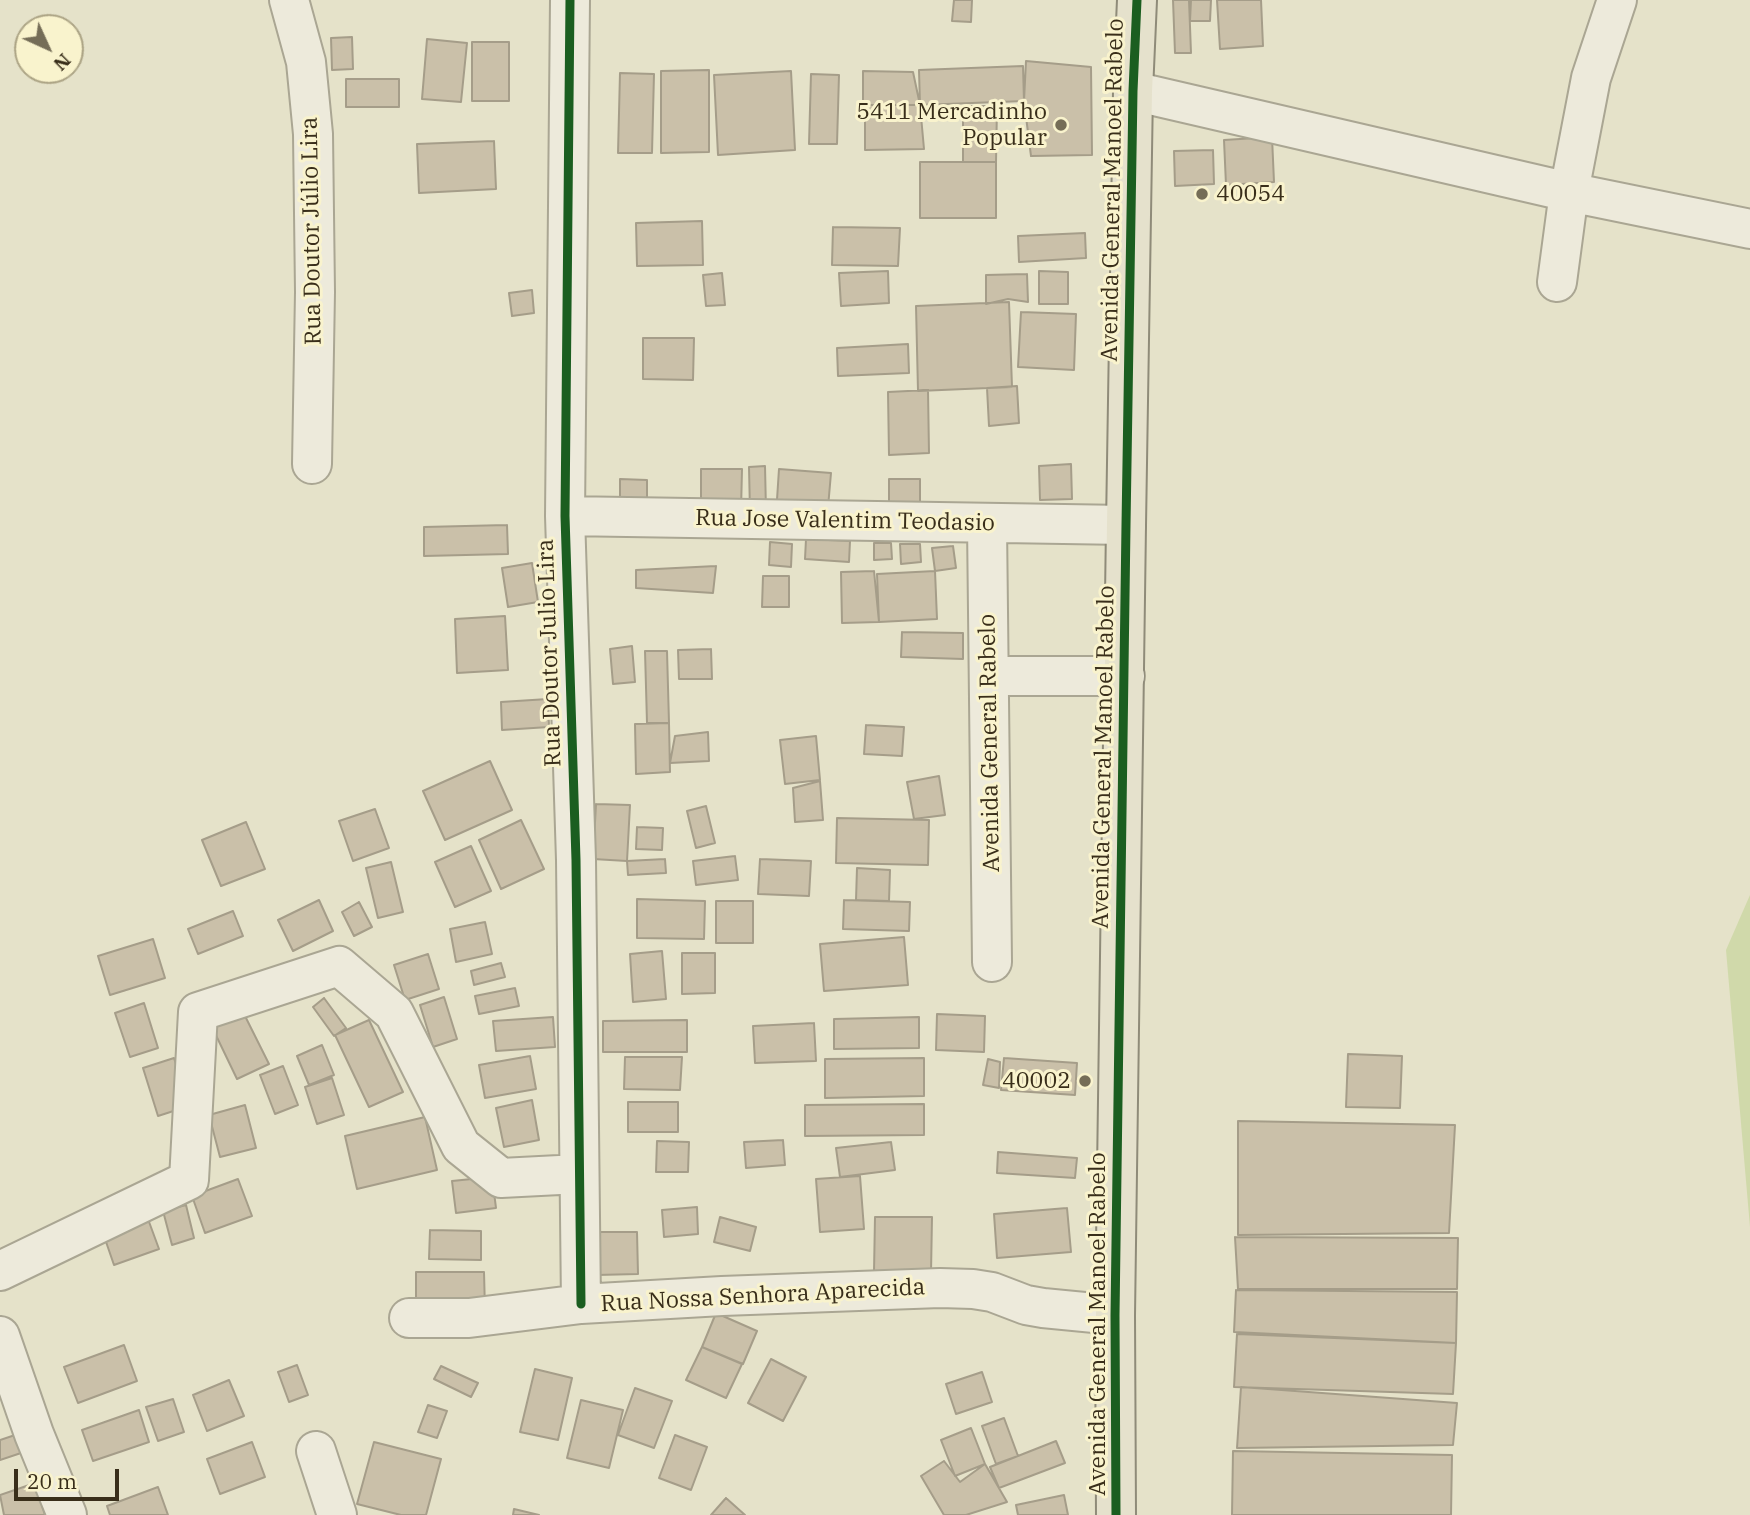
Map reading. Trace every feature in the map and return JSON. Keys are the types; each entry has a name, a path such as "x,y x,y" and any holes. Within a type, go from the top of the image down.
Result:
{"main road":[{"name":"Avenida General Manoel Rabelo","path":"1116,1515 1115,1315 1133,91 1137,0"}],"street":[{"name":"Rua Doutor Júlio Lira","path":"289,0 306,62 313,134 316,292 312,464"},
{"name":"Rua Doutor Julio Lira","path":"570,0 565,516 576,860 581,1304"},
{"path":"1557,282 1569,192 1591,78 1618,0"},
{"path":"1133,91 1569,192 1750,229"},
{"name":"Rua Jose Valentim Teodasio","path":"565,516 1126,524"},
{"name":"Avenida General Rabelo","path":"987,524 992,962"},
{"path":"990,676 1125,676"},
{"path":"0,1271 189,1180 198,1012 339,966 394,1013 461,1146 501,1178 579,1174"},
{"name":"Rua Nossa Senhora Aparecida","path":"409,1318 469,1318 581,1304 722,1296 951,1288 992,1292 1026,1305 1043,1308 1115,1315"},
{"path":"0,1336 34,1434 67,1515"},
{"path":"316,1451 337,1515"}],"green space":[{"path":"1750,895 1750,1227 1726,950"}],"building":[{"path":"954,0 972,0 971,22 952,21"},
{"path":"1173,0 1189,0 1191,53 1175,53"},
{"path":"1191,0 1211,0 1210,21 1190,21"},
{"path":"1217,0 1261,0 1263,46 1220,49"},
{"path":"352,37 353,69 332,70 331,38"},
{"path":"427,39 467,43 461,102 422,99"},
{"path":"472,42 509,42 509,101 472,101"},
{"path":"1026,61 1091,67 1092,155 1031,156 1024,101"},
{"path":"1023,66 1024,101 920,105 919,70"},
{"path":"709,70 709,152 661,153 661,71"},
{"path":"791,71 795,150 718,155 714,75"},
{"path":"863,71 913,72 920,105 863,105"},
{"path":"620,73 654,74 652,153 618,153"},
{"path":"811,74 839,75 837,144 809,144"},
{"path":"346,79 399,79 399,107 346,107"},
{"path":"865,105 920,105 924,149 865,150"},
{"path":"963,106 997,106 996,162 963,162"},
{"path":"1272,137 1274,182 1226,185 1224,140"},
{"path":"494,141 496,189 419,193 417,144"},
{"path":"1213,150 1214,184 1175,186 1174,151"},
{"path":"920,162 996,162 996,218 920,218"},
{"path":"702,221 703,265 637,266 636,223"},
{"path":"833,227 900,228 898,266 832,265"},
{"path":"1085,233 1086,258 1019,262 1018,236"},
{"path":"888,271 889,303 841,306 839,273"},
{"path":"1039,271 1068,272 1068,304 1039,304"},
{"path":"722,273 725,305 706,306 703,275"},
{"path":"1027,274 1028,302 1008,299 986,304 986,275"},
{"path":"532,290 534,313 512,316 509,293"},
{"path":"1009,302 1012,387 918,391 916,306"},
{"path":"1021,312 1076,314 1074,370 1018,367"},
{"path":"643,338 694,338 693,380 643,379"},
{"path":"908,344 909,373 838,376 837,348"},
{"path":"1017,386 1019,423 989,426 987,388"},
{"path":"928,390 929,453 889,455 888,392"},
{"path":"1071,464 1072,499 1040,500 1039,466"},
{"path":"765,466 766,511 750,512 749,467"},
{"path":"701,469 742,469 741,511 701,511"},
{"path":"779,469 831,473 827,519 776,515"},
{"path":"620,479 647,480 647,507 620,507"},
{"path":"889,479 920,479 920,506 889,507"},
{"path":"507,525 508,554 424,556 424,527"},
{"path":"806,539 850,541 849,562 805,559"},
{"path":"770,542 792,544 791,567 769,565"},
{"path":"874,543 891,543 892,559 874,560"},
{"path":"900,544 920,544 921,562 901,564"},
{"path":"953,546 956,568 935,571 932,548"},
{"path":"532,563 538,602 508,607 502,568"},
{"path":"716,566 713,593 636,588 636,570"},
{"path":"874,571 879,622 842,623 841,572"},
{"path":"935,571 937,619 879,622 877,574"},
{"path":"763,576 789,576 789,607 762,607"},
{"path":"505,616 508,670 457,673 455,619"},
{"path":"902,632 963,633 963,659 901,657"},
{"path":"632,646 635,682 613,684 610,649"},
{"path":"711,649 712,679 679,679 678,650"},
{"path":"645,651 667,651 669,723 647,723"},
{"path":"548,699 549,727 502,730 501,702"},
{"path":"669,723 670,772 636,774 635,724"},
{"path":"866,725 904,727 902,756 864,754"},
{"path":"708,732 709,761 670,763 675,736"},
{"path":"816,736 820,780 785,784 780,740"},
{"path":"490,761 512,810 445,840 423,791"},
{"path":"939,776 945,815 914,819 907,782"},
{"path":"820,781 823,820 795,822 793,788"},
{"path":"596,804 630,805 627,861 593,859"},
{"path":"706,806 715,843 696,848 687,811"},
{"path":"375,809 389,848 353,861 339,821"},
{"path":"837,818 929,820 928,865 836,863"},
{"path":"521,820 544,869 501,889 479,840"},
{"path":"246,822 265,869 221,886 202,840"},
{"path":"637,827 663,828 662,850 636,849"},
{"path":"471,846 491,891 455,907 435,862"},
{"path":"735,856 738,880 696,885 693,861"},
{"path":"665,859 666,873 628,875 627,861"},
{"path":"760,859 811,861 809,896 758,894"},
{"path":"391,862 403,912 378,918 366,868"},
{"path":"857,868 890,870 889,901 856,900"},
{"path":"637,899 705,901 704,939 637,938"},
{"path":"319,900 333,931 293,951 278,920"},
{"path":"844,900 910,902 909,931 843,929"},
{"path":"716,901 753,901 753,943 716,943"},
{"path":"359,902 372,927 354,936 342,912"},
{"path":"233,911 243,936 198,954 188,929"},
{"path":"485,922 492,954 456,962 450,929"},
{"path":"904,937 908,985 824,991 820,944"},
{"path":"153,939 165,978 110,995 98,956"},
{"path":"662,951 666,999 633,1002 630,954"},
{"path":"682,953 715,953 715,993 682,994"},
{"path":"428,954 439,989 405,1000 394,965"},
{"path":"501,963 505,977 474,985 471,971"},
{"path":"515,988 519,1006 479,1014 475,996"},
{"path":"444,997 457,1039 433,1047 420,1005"},
{"path":"324,998 346,1028 334,1036 313,1007"},
{"path":"144,1003 158,1048 130,1057 115,1013"},
{"path":"243,1012 269,1064 237,1079 212,1027"},
{"path":"937,1014 985,1016 984,1052 936,1050"},
{"path":"553,1017 555,1047 496,1051 493,1021"},
{"path":"919,1017 919,1048 834,1049 834,1019"},
{"path":"369,1020 403,1092 369,1107 335,1035"},
{"path":"687,1020 687,1052 603,1052 603,1021"},
{"path":"814,1023 816,1061 755,1063 753,1026"},
{"path":"322,1045 334,1075 309,1085 297,1056"},
{"path":"1348,1054 1402,1056 1400,1108 1346,1107"},
{"path":"530,1056 536,1089 485,1098 479,1065"},
{"path":"625,1057 682,1057 680,1090 624,1089"},
{"path":"174,1058 189,1106 158,1116 143,1068"},
{"path":"924,1058 924,1096 825,1098 825,1059"},
{"path":"1004,1058 1077,1063 1075,1095 1001,1090"},
{"path":"988,1059 1000,1062 999,1088 983,1085"},
{"path":"283,1066 298,1105 275,1114 260,1075"},
{"path":"332,1078 344,1115 317,1124 305,1087"},
{"path":"532,1100 539,1140 504,1147 496,1108"},
{"path":"628,1102 678,1102 678,1132 628,1132"},
{"path":"924,1104 924,1135 805,1136 805,1105"},
{"path":"245,1105 256,1148 220,1157 209,1115"},
{"path":"425,1117 437,1170 357,1189 345,1136"},
{"path":"1238,1121 1455,1125 1449,1233 1238,1235"},
{"path":"783,1140 785,1165 746,1168 744,1142"},
{"path":"657,1141 689,1142 688,1172 656,1172"},
{"path":"891,1142 895,1170 840,1177 836,1148"},
{"path":"998,1152 1077,1158 1075,1178 997,1173"},
{"path":"860,1176 864,1229 820,1232 816,1179"},
{"path":"492,1177 496,1208 456,1213 452,1181"},
{"path":"238,1179 252,1216 205,1233 192,1196"},
{"path":"186,1205 194,1238 172,1245 163,1211"},
{"path":"697,1207 698,1234 664,1237 662,1210"},
{"path":"1067,1208 1071,1252 997,1258 994,1214"},
{"path":"720,1217 756,1227 750,1251 714,1242"},
{"path":"875,1217 932,1217 931,1273 874,1272"},
{"path":"148,1219 159,1249 114,1265 104,1236"},
{"path":"430,1230 481,1231 481,1260 429,1259"},
{"path":"596,1232 637,1232 638,1274 596,1275"},
{"path":"1235,1237 1458,1238 1457,1289 1238,1289"},
{"path":"416,1272 484,1272 485,1310 416,1310"},
{"path":"1236,1290 1457,1292 1456,1343 1234,1332"},
{"path":"716,1313 757,1331 743,1364 702,1347"},
{"path":"1237,1334 1456,1343 1453,1394 1234,1387"},
{"path":"124,1345 137,1381 78,1403 64,1367"},
{"path":"702,1347 742,1364 726,1398 686,1380"},
{"path":"771,1359 806,1377 783,1421 748,1403"},
{"path":"297,1365 308,1395 289,1402 278,1372"},
{"path":"441,1366 478,1383 471,1397 434,1379"},
{"path":"535,1369 572,1378 558,1440 520,1432"},
{"path":"982,1372 992,1402 956,1414 946,1384"},
{"path":"229,1380 244,1416 207,1431 193,1395"},
{"path":"1241,1387 1457,1403 1453,1445 1237,1448"},
{"path":"635,1388 672,1401 654,1448 618,1435"},
{"path":"173,1399 184,1432 158,1441 146,1407"},
{"path":"581,1400 623,1410 609,1468 567,1458"},
{"path":"428,1405 447,1411 437,1438 418,1432"},
{"path":"139,1410 149,1442 93,1461 82,1430"},
{"path":"1004,1418 1018,1456 996,1464 982,1426"},
{"path":"971,1428 985,1464 955,1476 941,1440"},
{"path":"18,1434 24,1452 0,1460 0,1440"},
{"path":"675,1435 707,1447 691,1490 659,1478"},
{"path":"1056,1441 1065,1463 999,1488 990,1467"},
{"path":"252,1442 265,1477 220,1494 207,1459"},
{"path":"374,1442 441,1459 426,1515 401,1515 357,1504"},
{"path":"1233,1451 1452,1455 1451,1515 1232,1515"},
{"path":"944,1461 960,1482 985,1464 1007,1502 966,1515 944,1515 921,1476"},
{"path":"35,1483 45,1515 4,1515 0,1495"},
{"path":"158,1487 168,1515 110,1515 107,1506"},
{"path":"1064,1495 1068,1515 1018,1515 1016,1505"},
{"path":"726,1498 745,1515 711,1515"},
{"path":"514,1509 539,1515 513,1515"}],"cycle path":[{"path":"570,0 565,516 576,860 581,1304"},
{"path":"1116,1515 1115,1315 1133,91 1137,0"}],"place":[{"name":"5411 Mercadinho Popular","path":"1061,125"},
{"name":"40054","path":"1202,194"},
{"name":"40002","path":"1085,1081"}]}
